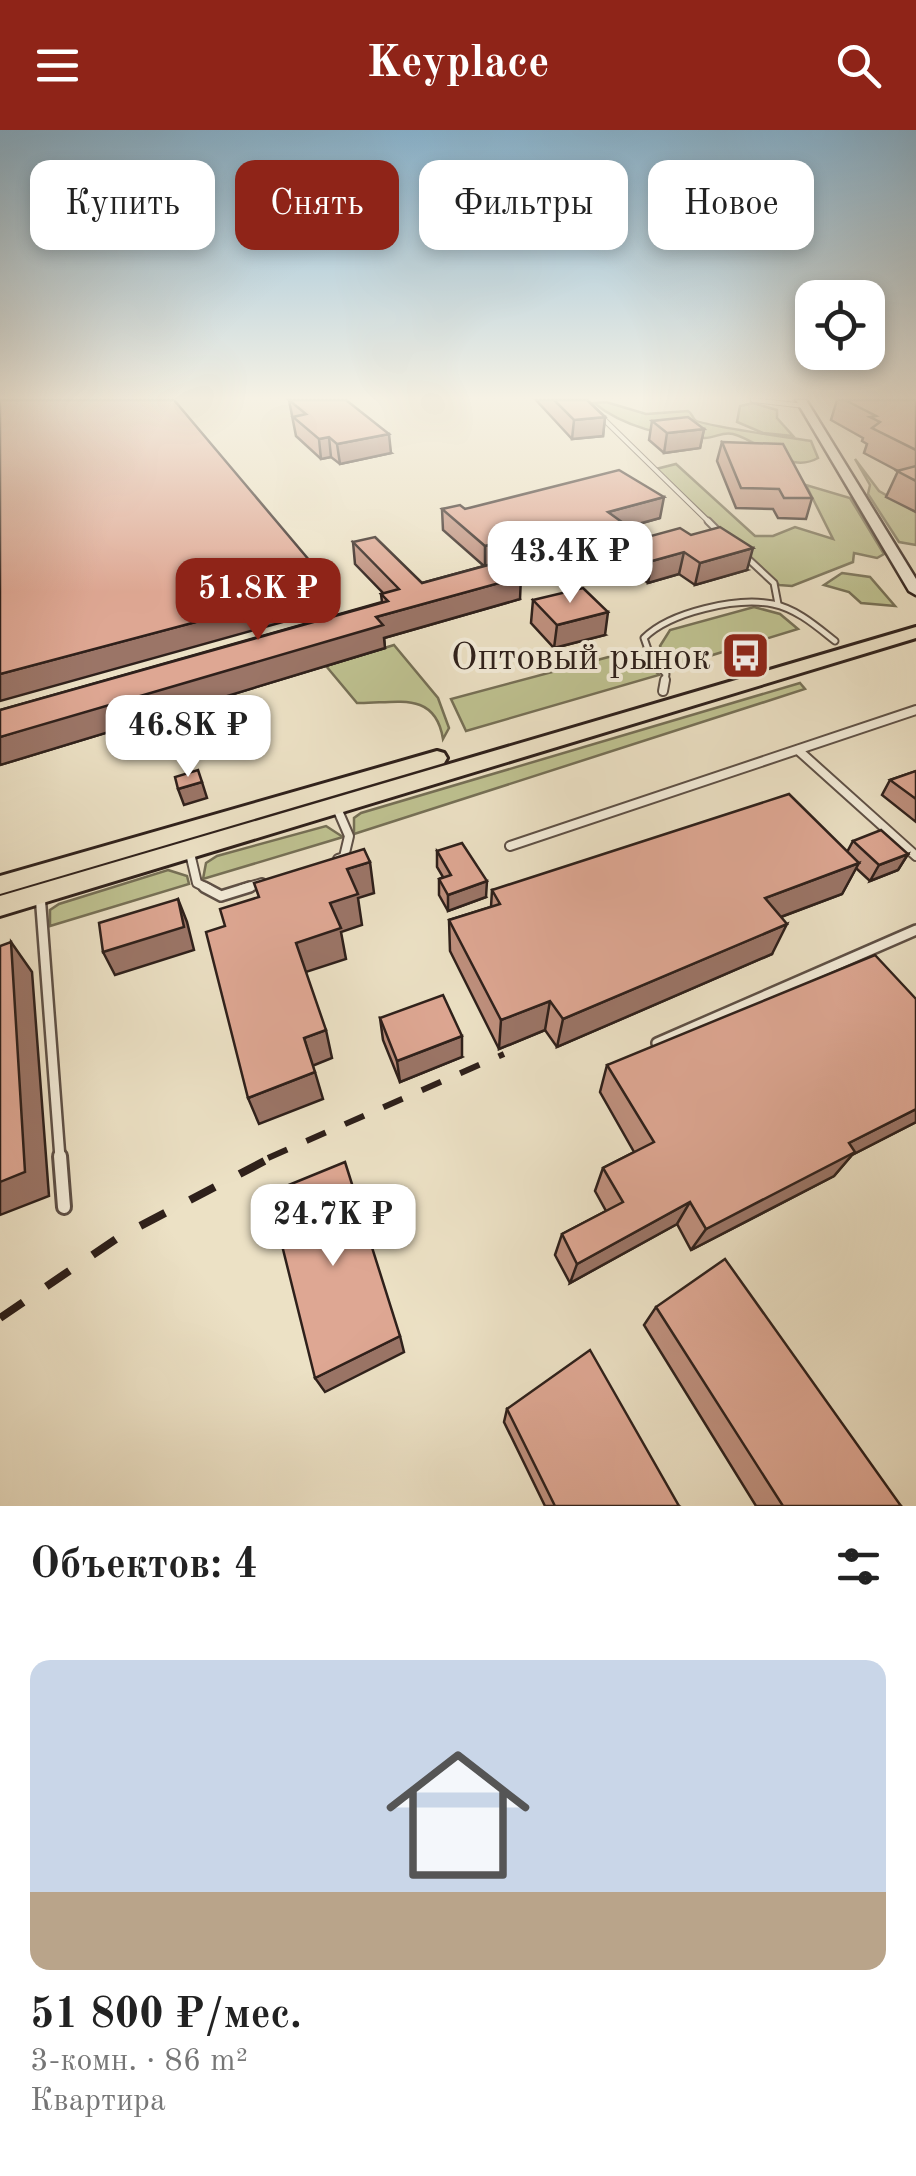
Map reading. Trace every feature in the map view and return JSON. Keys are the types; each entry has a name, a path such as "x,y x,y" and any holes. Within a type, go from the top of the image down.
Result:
{"main road":[{"path":"840,464 916,591"},
{"path":"0,885 916,618"},
{"path":"0,906 916,632"}],"lane":[{"path":"650,464 728,540"},
{"path":"741,553 774,583 778,604"},
{"path":"663,692 666,674 651,658 644,638 657,623 751,600 778,604 803,616 835,641"},
{"path":"510,846 916,710"},
{"path":"798,750 916,856"},
{"path":"326,863 344,857 349,836 335,805"},
{"path":"189,849 197,883 221,896 274,880"},
{"path":"40,894 64,1207"},
{"path":"657,1043 916,930"}],"green space":[{"path":"676,464 755,536 773,536 795,527 833,539 806,485 850,498 884,554 877,558 854,553 853,562 792,586 779,585 656,469"},
{"path":"858,464 879,491 916,512 916,545 899,542 868,494 870,485"},
{"path":"842,573 870,577 895,606 861,603 849,592 824,585"},
{"path":"754,607 780,614 798,629 673,667 666,662 660,646 670,630"},
{"path":"394,645 438,698 449,728 443,739 439,723 422,706 357,703 326,666"},
{"path":"635,650 659,675 466,731 451,699"},
{"path":"800,683 805,689 354,834 354,818 361,813"},
{"path":"326,826 343,837 203,879 206,863 217,856"},
{"path":"168,870 187,876 189,884 50,926 50,910 59,904"}],"building":[{"path":"0,464 228,464 331,586 0,674"},
{"path":"731,464 794,464 812,498 784,498 779,489 741,488"},
{"path":"916,466 916,481 897,471"},
{"path":"619,470 664,497 608,512 644,538 680,528 691,535 720,527 753,548 700,563 684,552 652,561 620,537 587,545 561,525 485,546 442,509 460,505 465,509"},
{"path":"375,537 422,583 503,561 521,577 376,617 383,625 0,737 0,710 388,601 381,594 399,589 353,542"},
{"path":"583,588 608,612 557,625 533,600"},
{"path":"198,770 202,782 178,789 175,777"},
{"path":"916,771 916,799 890,780"},
{"path":"789,794 859,863 765,898 787,924 563,1019 550,1001 501,1020 449,920 500,904 492,890"},
{"path":"881,830 908,854 879,865 853,841"},
{"path":"462,843 487,881 448,895 439,879 451,875 437,851"},
{"path":"364,849 370,862 347,869 358,894 330,903 341,928 296,943 326,1030 304,1038 315,1072 248,1098 206,932 225,926 220,909 259,897 254,883"},
{"path":"178,899 184,927 103,952 99,923"},
{"path":"11,942 25,1172 0,1182 0,946"},
{"path":"875,955 916,999 916,1109 849,1143 855,1152 706,1229 690,1202 577,1264 562,1234 623,1202 603,1168 654,1142 607,1065"},
{"path":"443,995 462,1036 397,1061 380,1018"},
{"path":"345,1162 400,1336 315,1378 269,1193"},
{"path":"725,1259 901,1506 783,1506 656,1307"},
{"path":"590,1350 679,1506 555,1506 507,1409"}],"railway":[{"path":"268,1158 504,1054"},
{"path":"0,1318 119,1237 274,1156"}],"place":[{"name":"Оптовый рынок","path":"746,656"}]}
